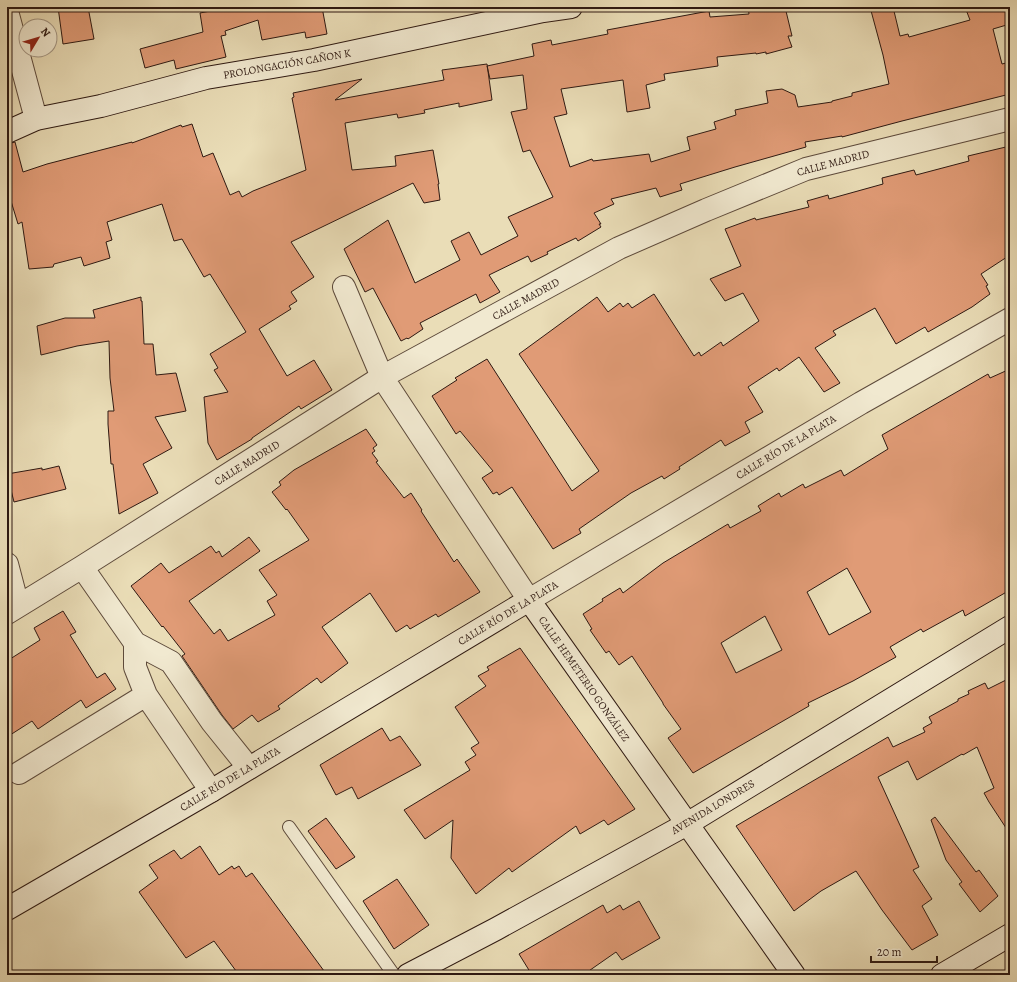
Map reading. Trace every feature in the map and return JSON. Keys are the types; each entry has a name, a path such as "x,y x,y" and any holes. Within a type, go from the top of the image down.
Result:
{"street":[{"name":"PROLONGACIÓN CAÑON K","path":"7,132 36,119 101,106 206,78 314,60 543,11 571,7"},
{"path":"7,11 36,119"},
{"name":"CALLE MADRID","path":"12,610 382,377 619,248 806,168 1010,119"},
{"name":"CALLE HEMETERIO GONZÁLEZ","path":"344,287 382,377 529,600 794,975"},
{"name":"CALLE RÍO DE LA PLATA","path":"7,909 212,791 248,768 861,402 1010,319"},
{"path":"7,564 12,610"},
{"path":"82,567 135,643 171,662 212,722 248,768"},
{"name":"AVENIDA LONDRES","path":"408,975 496,929 687,824 1010,627"},
{"path":"135,643 134,667 146,695 212,791"},
{"path":"19,773 146,695"},
{"path":"942,975 1010,935"}],"lane":[{"path":"289,827 394,975"}],"building":[{"path":"58,7 88,7 94,39 63,44"},
{"path":"231,7 322,7 327,34 306,38 305,32 262,40 258,20 225,31 226,35 221,36 226,57 176,69 174,60 145,68 140,49 203,32 200,13"},
{"path":"748,7 785,7 792,36 788,36 792,47 766,54 766,52 717,57 718,66 664,74 665,80 646,85 650,108 627,112 623,80 561,89 567,114 554,117 570,167 592,159 593,161 649,154 651,162 690,150 687,137 716,129 714,122 736,115 735,110 768,103 766,91 782,89 795,95 798,107 832,102 852,96 852,93 889,84 870,7 893,7 900,36 908,34 909,37 970,20 965,7 1006,7 1010,15 1010,24 993,29 1002,64 1010,62 1010,94 842,137 805,142 806,147 680,184 682,190 660,197 656,188 611,199 614,204 594,213 601,224 599,224 601,227 578,241 576,238 547,252 548,254 531,262 528,256 489,275 500,292 480,303 476,294 420,323 423,329 408,339 407,338 401,341 373,288 365,292 344,249 388,220 415,283 460,260 451,241 469,232 481,255 518,236 508,217 553,197 530,150 523,152 511,112 527,109 523,75 490,79 487,66 534,56 532,44 551,40 552,45 608,34 607,30 709,11 710,17 749,14"},
{"path":"487,64 492,100 459,107 459,103 424,110 425,113 398,118 397,114 345,123 352,170 396,166 395,156 433,150 439,184 440,200 424,203 413,183 291,242 314,277 291,292 297,301 289,306 291,309 259,329 287,376 314,360 332,390 301,409 299,406 252,439 217,460 208,443 204,397 228,392 214,370 218,368 210,354 246,332 210,274 204,277 182,239 174,241 162,204 107,222 112,240 106,242 110,258 84,266 81,257 54,264 53,267 29,269 22,222 18,224 7,188 7,144 15,142 23,172 47,164 132,143 181,125 182,127 192,124 203,157 213,153 230,195 239,191 242,197 253,191 306,170 292,98 294,97 293,93 362,79 335,100 444,80 442,70"},
{"path":"1010,146 1010,255 981,274 988,285 986,286 990,294 972,307 928,332 925,327 896,344 875,308 833,331 836,335 815,348 840,383 824,392 799,357 779,371 777,368 748,387 763,412 745,422 750,432 725,446 721,440 679,467 680,469 664,479 662,476 631,493 579,529 581,533 553,549 512,487 499,495 497,492 493,494 482,478 493,471 460,431 456,434 432,396 457,380 455,378 487,359 572,491 599,471 519,354 597,297 608,312 620,303 623,307 628,303 632,308 654,294 694,356 699,352 701,356 721,342 723,346 759,321 743,293 725,301 710,279 741,266 725,229 755,218 756,220 809,207 807,201 828,195 829,199 883,184 882,178 914,170 916,175 969,161 968,156"},
{"path":"141,297 144,344 153,344 156,375 176,373 186,411 155,417 172,448 143,464 158,493 119,514 113,464 111,464 108,424 108,411 114,411 110,378 109,341 77,346 41,355 37,326 65,318 95,318 93,310"},
{"path":"1010,369 1010,590 965,616 963,610 923,632 921,629 890,647 896,657 853,681 808,703 809,706 693,773 668,738 681,729 632,656 619,665 609,651 606,653 590,630 592,629 583,614 603,601 602,599 620,588 623,593 663,563 728,524 730,528 761,511 758,506 779,493 781,497 803,484 805,488 841,470 844,476 888,449 882,435 988,374 990,378","holes":["847,568 871,612 829,635 807,592","765,616 782,650 736,673 721,643"]},
{"path":"366,429 377,445 373,448 375,451 372,453 378,461 376,462 404,498 411,493 454,562 457,559 480,592 438,617 436,614 410,629 407,625 396,632 370,593 322,627 348,663 321,683 317,678 278,706 280,709 258,722 252,715 233,729 182,656 185,654 163,626 162,627 131,586 161,563 169,573 211,546 216,553 219,551 222,557 249,537 260,551 189,601 214,634 220,629 228,641 275,615 267,601 277,595 259,570 309,540 287,509 286,510 272,492 281,485 279,482 294,470"},
{"path":"59,466 66,489 14,502 7,474 42,468 42,470"},
{"path":"63,611 76,632 70,635 97,678 105,673 116,689 86,708 81,700 38,729 32,721 7,737 7,661 40,640 34,628"},
{"path":"520,648 635,809 608,825 604,820 580,834 576,826 512,872 509,868 476,894 451,858 453,820 425,839 404,810 470,770 465,762 476,755 471,748 479,743 455,707 486,686 478,676 489,670 487,667"},
{"path":"1010,678 1010,834 984,793 994,788 977,747 917,780 908,761 878,777 919,867 913,870 932,899 922,906 938,935 912,950 882,910 856,871 821,891 794,911 736,826 888,737 893,747 925,732 923,728 932,723 929,717 969,694 968,691 985,683 988,689"},
{"path":"382,728 390,741 400,736 421,765 358,799 352,787 336,795 320,765"},
{"path":"935,817 976,872 979,870 998,896 980,912 959,884 962,882 946,860 931,820"},
{"path":"326,818 355,857 336,869 308,831"},
{"path":"200,846 219,875 232,866 234,869 239,866 246,877 252,873 327,975 239,975 214,941 186,958 139,892 158,878 149,865 174,850 181,859"},
{"path":"397,879 429,925 394,949 363,901"},
{"path":"639,901 660,938 622,960 616,952 583,975 532,975 519,954 603,905 607,913 620,905 623,910"}]}
